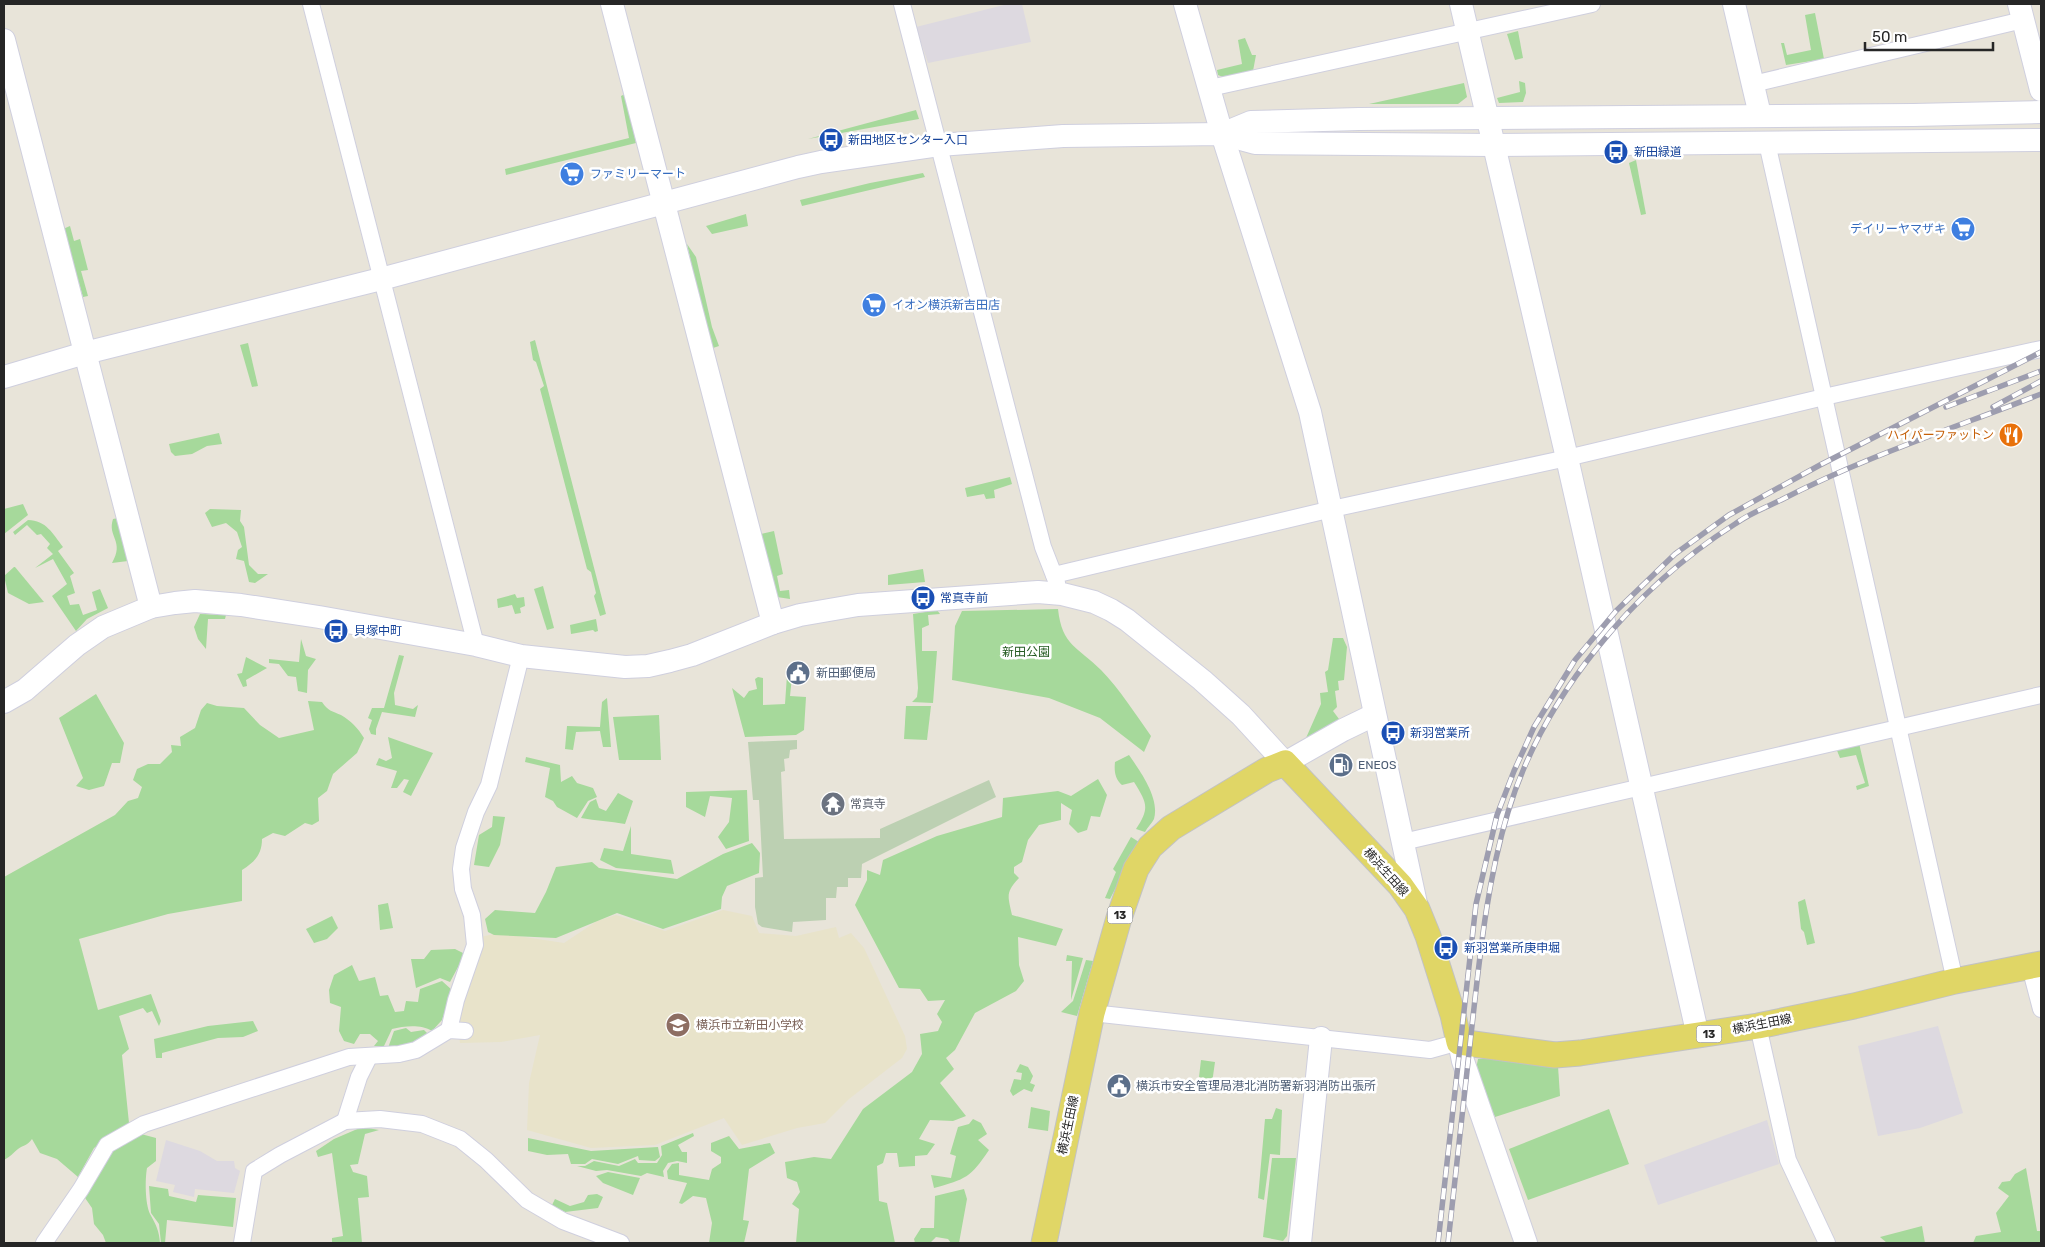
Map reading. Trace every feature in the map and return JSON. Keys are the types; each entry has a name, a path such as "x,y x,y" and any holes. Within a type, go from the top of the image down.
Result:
{"main road":[{"name":"横浜生田線","path":"1044,1243 1092,1013 1136,869 1150,846 1171,828 1267,770 1284,763 1400,885 1417,909 1442,980 1459,1042 1555,1056 1758,1026 1854,1006 1955,981 2036,966"}],"street":[{"path":"311,4 476,646"},
{"path":"612,4 772,623"},
{"path":"902,4 1043,547 1058,585 1127,620 1202,680 1241,715 1284,763 1374,715"},
{"path":"1188,4 1222,134 1310,412 1417,909"},
{"path":"1461,4 1567,458 1698,1036"},
{"path":"1210,88 1592,4"},
{"path":"1734,4 1760,115"},
{"path":"1753,84 2021,12 2041,90"},
{"path":"4,40 151,607"},
{"path":"1222,134 1251,122 1359,119 1913,115 2041,112"},
{"path":"4,377 85,353 381,279 821,162 939,145 1063,136 1222,134 1255,143 1494,145 2041,140"},
{"path":"1767,143 1955,981"},
{"path":"4,702 25,690 78,645 103,627 151,607 194,602 241,605 319,617 521,656 602,666 648,666 692,655 772,623 800,616 858,605 1038,592 1332,510 2041,349"},
{"path":"44,1243 81,1189 107,1145 144,1124 349,1057 369,1057 416,1050 457,1030 456,1000 475,946 472,915 463,889 461,870 464,848 476,812 489,785 521,656"},
{"path":"1402,842 2041,695"},
{"path":"2036,966 2041,1009"},
{"path":"1092,1013 1430,1050 1459,1042 1462,1061 1526,1243"},
{"path":"1758,1026 1788,1160 1827,1243"},
{"path":"1300,1243 1321,1038"},
{"path":"345,1121 359,1077 369,1057"},
{"path":"242,1243 254,1171 280,1155 345,1121 380,1119 422,1124 460,1139 486,1160 527,1200 563,1221 621,1243"}],"shaded area":[{"path":"1008,4 1022,4 1031,42 928,63 916,27"},
{"name":"横浜市立新田小学校","path":"723,910 752,916 759,933 796,936 836,927 839,938 851,933 864,948 905,1036 907,1049 902,1058 849,1099 825,1123 797,1128 742,1145 724,1118 655,1145 591,1148 527,1130 529,1083 540,1035 501,1042 460,1043 458,1030 453,1021 480,937 499,933 564,943 597,921 616,915 665,931"},
{"path":"1938,1026 1963,1113 1920,1128 1878,1136 1858,1046"},
{"path":"1767,1120 1779,1164 1658,1205 1644,1165"},
{"path":"166,1140 200,1151 217,1161 234,1161 235,1168 240,1171 234,1193 195,1189 194,1197 173,1192 175,1185 156,1181"}],"green space":[{"path":"1815,13 1824,59 1786,65 1781,43 1784,43 1787,55 1811,50 1805,15"},
{"path":"1518,31 1523,58 1515,60 1507,34"},
{"path":"1245,38 1252,55 1256,55 1253,71 1228,79 1218,75 1217,70 1242,64 1238,40"},
{"path":"1519,81 1525,83 1526,93 1523,102 1499,103 1497,98 1520,92"},
{"path":"1464,83 1467,97 1458,104 1369,104"},
{"path":"625,94 636,143 506,175 505,169 629,138 621,96"},
{"path":"916,110 919,119 808,139"},
{"path":"1636,160 1646,214 1641,215 1629,163"},
{"path":"923,173 925,177 802,206 800,200 870,183"},
{"path":"746,214 748,226 712,234 706,226"},
{"path":"70,226 74,241 80,239 88,270 81,271 88,296 83,297 63,229"},
{"path":"687,244 696,257 712,327 719,346 710,349"},
{"path":"535,340 606,614 600,616 594,596 596,593 591,572 587,569 540,389 544,386 536,362 533,360 530,342"},
{"path":"248,343 258,386 252,387 240,345"},
{"path":"219,433 222,444 207,446 192,454 175,456 171,452 169,444"},
{"path":"1010,477 1012,484 994,490 995,498 986,499 984,494 967,497 965,488"},
{"path":"23,504 28,515 4,534 4,509"},
{"path":"210,509 241,510 240,521 244,527 249,565 258,574 268,574 255,583 249,582 244,561 236,559 238,550 242,547 237,532 226,523 212,527 205,513"},
{"path":"118,518 128,561 112,563 117,549 112,525 113,519"},
{"path":"28,520 40,522 44,525 63,547 58,551 74,573 70,576 75,593 67,596 70,605 79,604 83,615 97,610 92,592 100,589 108,608 87,619 76,631 52,596 67,584 53,559 35,568 53,554 47,548 50,544 41,534 37,535 27,525 15,535 13,532"},
{"path":"774,531 783,574 777,576 780,591 789,590 790,599 777,597 761,534"},
{"path":"14,567 44,602 29,604 8,593 4,576"},
{"path":"923,569 925,582 888,585 888,575"},
{"path":"543,586 554,628 547,630 534,589"},
{"path":"515,594 517,598 524,597 525,606 520,608 521,613 515,614 512,605 498,608 497,599"},
{"name":"新田公園","path":"1058,609 1063,631 1072,645 1108,677 1151,736 1144,752 1100,718 1049,698 952,680 955,626 962,611"},
{"path":"937,610 940,614 928,615 929,625 922,628 922,651 937,651 933,703 912,702 917,697 918,688 913,614"},
{"path":"200,614 226,615 225,619 208,619 206,649 198,639 194,627"},
{"path":"596,619 598,631 595,632 593,630 571,634 570,625"},
{"path":"1333,638 1343,638 1347,647 1344,680 1338,681 1339,690 1335,691 1337,707 1333,711 1339,719 1326,729 1306,738 1321,704 1320,693 1328,692 1325,672 1328,670"},
{"path":"301,639 306,656 316,659 308,670 307,693 298,691 296,677 288,676 279,664 269,663 269,659 299,662"},
{"path":"399,655 404,656 394,693 395,705 413,709 418,705 415,717 382,712 376,729 376,735 371,734 369,729 372,720 368,718 372,708 384,708"},
{"path":"246,657 267,668 246,680 247,686 243,687 237,674 242,673"},
{"path":"787,675 792,677 790,696 806,697 804,730 796,735 745,737 732,688 744,698 749,691 757,689 755,679 758,677 763,678 763,705 785,704"},
{"path":"96,694 124,743 120,763 112,763 104,786 89,790 76,786 83,778 59,718"},
{"path":"607,698 611,747 603,747 600,731 576,732 573,750 565,749 567,726 600,727 602,702"},
{"path":"308,701 322,702 328,709 351,722 364,738 357,753 333,774 327,791 318,798 319,821 312,825 305,823 285,836 273,833 262,839 261,849 257,857 242,870 242,901 168,914 79,939 98,1010 151,994 161,1021 159,1026 152,1011 147,1013 143,1008 119,1016 129,1049 122,1055 129,1123 94,1148 78,1177 57,1159 40,1153 32,1139 4,1160 4,877 115,815 128,801 138,798 142,787 133,780 137,769 148,764 160,764 172,752 171,745 181,746 180,737 195,728 201,710 207,703 217,706 244,708 260,725 279,738 314,730"},
{"path":"906,706 931,706 927,740 904,739"},
{"path":"659,715 661,760 619,760 613,717"},
{"path":"388,737 433,753 411,796 403,792 409,780 404,779 397,788 391,788 397,771 376,765 379,758 386,761 392,758"},
{"path":"797,740 797,749 790,750 789,758 784,759 785,771 781,772 784,839 880,838 880,829 989,780 996,797 862,864 861,878 848,878 848,887 837,887 836,898 826,898 826,920 793,922 792,932 762,927 758,924 755,907 755,878 763,877 759,800 753,800 748,742"},
{"path":"1859,743 1869,786 1857,790 1856,786 1865,783 1856,755 1840,758 1836,748"},
{"path":"1129,755 1148,785 1154,802 1154,819 1145,832 1136,829 1145,810 1142,795 1134,782 1122,785 1116,775 1115,762"},
{"path":"526,757 560,765 561,782 572,776 577,783 593,788 597,797 588,801 577,818 557,807 553,801 545,797 550,768 525,762"},
{"path":"1098,779 1107,795 1100,817 1091,816 1087,830 1078,833 1069,824 1072,810 1061,803 1061,820 1039,825 1028,840 1022,862 1014,867 1014,873 1019,878 1011,887 1009,895 1012,915 1063,929 1056,946 1018,937 1019,965 1024,981 1016,991 975,1013 955,1050 946,1058 954,1069 940,1083 966,1116 953,1121 930,1120 919,1139 935,1144 927,1155 915,1156 915,1166 899,1167 897,1153 886,1153 883,1163 877,1166 879,1201 887,1203 895,1243 796,1243 799,1209 792,1204 800,1192 797,1182 787,1178 785,1162 814,1157 831,1159 863,1109 912,1072 922,1054 920,1034 938,1031 942,1022 937,1014 945,1000 928,1001 920,989 899,988 855,905 867,880 867,870 880,875 883,860 937,836 1002,817 1003,798 1058,791 1071,796"},
{"path":"747,790 749,841 726,849 718,837 729,822 732,798 710,796 705,817 686,807 686,792"},
{"path":"618,793 633,801 625,824 581,818 590,802 596,799 599,808 606,811"},
{"path":"493,816 505,817 500,845 489,867 474,865 479,835 492,827"},
{"path":"631,826 631,854 671,860 674,874 616,868 600,860 604,848 623,851"},
{"path":"1131,837 1139,842 1110,899 1105,898 1116,872 1113,869"},
{"path":"752,843 760,853 759,873 727,886 722,897 721,909 663,929 617,913 556,938 494,935 488,932 485,919 495,910 535,913 556,867 592,862 599,868 677,879 723,854"},
{"path":"1805,899 1815,943 1807,945 1804,932 1801,929 1798,902"},
{"path":"388,903 393,928 380,930 378,905"},
{"path":"332,916 338,928 327,939 314,943 306,929"},
{"path":"455,949 465,954 450,982 440,978 416,988 411,959 424,959 431,950"},
{"path":"1067,955 1083,958 1071,1000 1072,961 1066,961"},
{"path":"1086,960 1093,961 1077,1016 1061,1012 1073,1001"},
{"path":"352,965 359,981 375,977 380,996 388,995 395,1012 404,1011 406,1001 418,1002 420,989 442,981 452,990 442,1020 432,1031 418,1026 392,1029 384,1046 374,1046 378,1041 370,1034 360,1034 354,1044 344,1041 339,1031 341,1007 330,1003 329,990 334,975"},
{"path":"253,1021 258,1031 243,1037 218,1038 162,1053 162,1058 156,1058 154,1039 208,1026"},
{"path":"406,1028 411,1032 424,1030 428,1034 412,1044 388,1048 394,1031"},
{"path":"1492,1058 1558,1066 1560,1096 1495,1117 1475,1074 1478,1059"},
{"path":"1201,1060 1215,1062 1212,1083 1205,1083 1204,1078 1199,1077"},
{"path":"1020,1064 1028,1067 1033,1076 1030,1083 1035,1085 1032,1092 1024,1089 1013,1096 1010,1091 1014,1079 1021,1080 1022,1073 1016,1072"},
{"path":"1031,1107 1050,1111 1048,1131 1028,1128"},
{"path":"1276,1108 1282,1110 1280,1155 1270,1154 1264,1200 1258,1198 1265,1119 1272,1119"},
{"path":"1609,1109 1629,1164 1528,1200 1509,1149"},
{"path":"973,1119 981,1123 987,1134 978,1140 989,1150 972,1172 953,1182 934,1188 931,1175 951,1178 956,1156 950,1154 958,1127 969,1124"},
{"path":"362,1127 379,1130 365,1134 358,1164 350,1165 353,1172 367,1176 369,1197 358,1198 362,1243 332,1243 332,1238 343,1236 332,1153 318,1157 316,1151 334,1139"},
{"path":"693,1133 694,1136 678,1145 682,1152 687,1152 687,1163 677,1161 668,1163 663,1171 664,1177 647,1173 641,1176 607,1170 596,1171 577,1166 585,1166 594,1161 619,1166 635,1159 638,1163 657,1163 662,1155 661,1146"},
{"path":"141,1134 156,1138 156,1161 147,1168 146,1191 148,1209 157,1228 160,1243 106,1243 103,1235 94,1224 92,1208 83,1195 113,1150"},
{"path":"729,1136 739,1149 770,1143 775,1153 749,1169 743,1220 749,1221 744,1243 709,1243 712,1223 706,1198 693,1196 682,1204 679,1203 687,1183 668,1179 667,1171 672,1164 679,1163 679,1175 709,1180 712,1169 721,1163 721,1157 711,1151 711,1143"},
{"path":"528,1138 591,1151 658,1147 660,1157 655,1161 639,1160 638,1156 618,1164 592,1159 585,1164 571,1164 568,1154 547,1155 528,1151"},
{"path":"1272,1158 1296,1158 1287,1236 1283,1241 1263,1237"},
{"path":"2026,1168 2037,1231 2041,1231 2041,1243 1973,1243 1976,1236 2001,1232 1996,1213 2009,1196 1998,1188 2002,1182 2010,1181 2015,1174"},
{"path":"608,1172 640,1178 633,1195 603,1183 596,1176"},
{"path":"149,1186 168,1189 169,1196 196,1202 198,1195 236,1198 233,1227 167,1220 165,1243 161,1243 159,1224 151,1213"},
{"path":"964,1189 967,1199 959,1243 951,1243 948,1239 936,1237 930,1243 915,1243 914,1239 921,1228 934,1228 935,1196"},
{"path":"597,1194 603,1197 598,1208 565,1212 552,1205 555,1199 570,1206 584,1202 588,1195"},
{"path":"1922,1226 1925,1243 1887,1243 1880,1237"}],"railway":[{"path":"1438,1243 1476,904 1497,815 1514,771 1534,727 1575,660 1616,611 1675,554 1729,515 1820,465 2041,352"},
{"path":"1946,407 2041,371"},
{"path":"1993,407 2041,381"},
{"path":"1448,1243 1478,972 1489,891 1508,812 1524,769 1544,727 1569,687 1597,648 1628,613 1662,580 1698,550 1740,520 1844,470 2041,394"}],"place":[{"name":"新田地区センター入口","path":"831,140"},
{"name":"新田緑道","path":"1616,152"},
{"name":"ファミリーマート","path":"572,174"},
{"name":"デイリーヤマザキ","path":"1963,229"},
{"name":"イオン横浜新吉田店","path":"874,305"},
{"name":"ハイパーファットン","path":"2011,435"},
{"name":"常真寺前","path":"923,598"},
{"name":"貝塚中町","path":"336,631"},
{"name":"新田郵便局","path":"798,673"},
{"name":"新羽営業所","path":"1393,733"},
{"name":"ENEOS","path":"1341,765"},
{"name":"常真寺","path":"833,804"},
{"name":"新羽営業所庚申堀","path":"1446,948"},
{"name":"横浜市立新田小学校","path":"678,1025"},
{"name":"横浜市安全管理局港北消防署新羽消防出張所","path":"1119,1086"}]}
